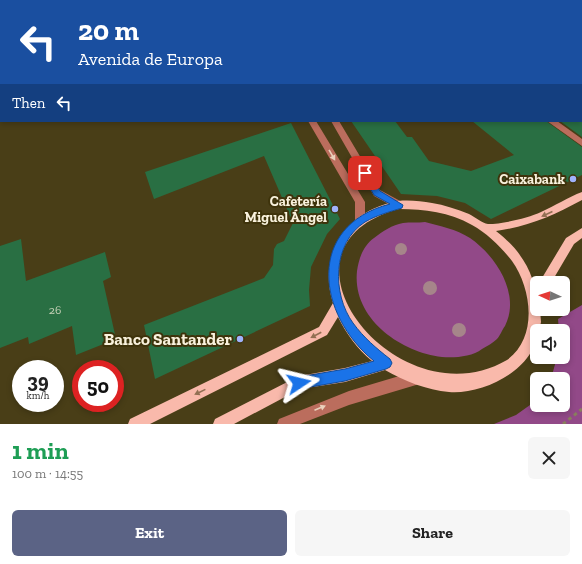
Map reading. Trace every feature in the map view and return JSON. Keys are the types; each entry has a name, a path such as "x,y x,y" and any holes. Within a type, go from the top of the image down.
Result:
{"main road":[{"path":"486,228 515,224 542,216 582,196"},
{"path":"530,282 524,269 508,247 486,228 465,216 443,208 420,205 399,205 378,211 360,220 345,236 336,256 333,279 338,305 349,326 365,346 386,363 416,378 450,385 483,381 510,368 528,347 536,322 536,316"},
{"path":"549,276 570,241 582,232"},
{"path":"135,424 323,331 338,305"},
{"path":"220,424 299,383 345,375 386,363"}],"street":[{"path":"313,122 360,202 360,220"},
{"path":"336,122 377,193 399,205"},
{"path":"552,122 582,144"},
{"path":"284,424 322,407 362,392 416,378"}],"path":[{"path":"563,424 582,409"}],"shaded area":[{"path":"425,222 459,232 480,246 497,265 508,289 510,301 509,314 505,326 495,340 473,354 457,357 442,357 426,354 410,348 395,340 382,330 371,318 362,304 357,288 357,271 360,257 370,241 395,225"},
{"path":"582,305 582,424 494,424 516,415 530,405 530,412 570,412 570,372 553,372 555,364 570,364 570,324 558,324 558,319 563,316 570,316 570,312"}],"building":[{"path":"352,122 396,122 407,137 412,137 429,161 471,171 514,155 473,122 547,122 582,147 582,175 491,219 465,203 437,196 401,194"},
{"path":"561,122 582,122 582,137"},
{"path":"291,123 340,219 327,234 311,267 309,290 310,306 155,379 144,325 264,278 273,265 274,249 277,244 284,241 293,223 264,156 154,199 145,172"},
{"path":"21,239 26,281 105,252 111,277 103,281 116,339 76,355 72,326 29,344 28,337 0,348 0,246"}],"place":[{"name":"Caixabank","path":"573,179"},
{"name":"Cafetería Miguel Ángel","path":"335,209"},
{"name":"Banco Santander","path":"240,339"}],"route":[{"path":"299,383 345,375 386,363 365,346 349,326 338,305 333,279 336,256 345,236 360,220 378,211 399,205 377,193 365,173"}]}
